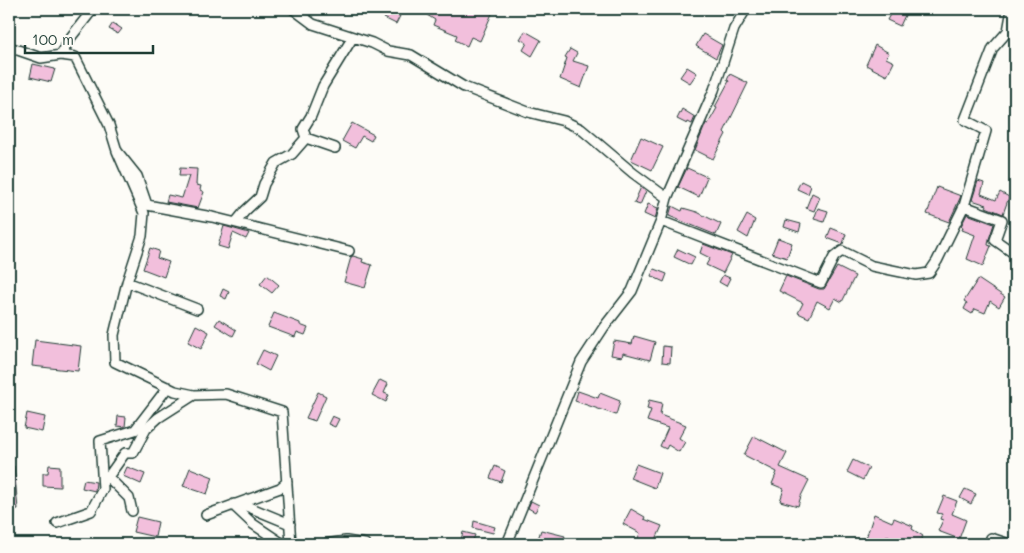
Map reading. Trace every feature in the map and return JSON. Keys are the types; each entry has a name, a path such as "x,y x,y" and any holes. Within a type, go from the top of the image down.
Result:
{"street":[{"path":"61,55 71,37 92,9"},
{"path":"293,9 313,24 388,51 411,55 464,87 528,112 564,121 581,129 633,173 667,198"},
{"path":"507,544 580,362 604,327 632,292 661,221 667,198 714,90 734,29 746,9"},
{"path":"661,221 821,283 834,257 842,251 872,266 916,275 929,273 937,261 964,206 986,131 966,120 993,48 1008,31 1012,9"},
{"path":"306,138 303,129 311,116 323,86 353,37"},
{"path":"9,47 41,58 61,55 75,57 109,125 117,151 144,213 142,236 127,282 114,334 115,362 176,391 194,395 226,394 282,412 291,544"},
{"path":"306,138 335,148"},
{"path":"236,222 260,197 264,184 276,163 292,154 306,138"},
{"path":"117,151 137,176 147,205 236,222 349,251"},
{"path":"964,206 1002,220 995,240 1015,254"},
{"path":"127,282 197,309"},
{"path":"57,523 91,511 103,489 100,441 135,430 168,387"},
{"path":"132,511 129,498 108,477 125,454 133,453 146,429 158,418 194,395"},
{"path":"206,515 280,488 287,482"},
{"path":"237,503 290,524"},
{"path":"237,503 236,508 252,524 283,544"},
{"path":"991,538 1009,544"},
{"path":"326,544 346,541 364,544"}],"building":[{"path":"431,9 442,9 451,14 454,9 494,9 480,41 471,37 467,46 455,40 457,35 433,25 435,20 427,15"},
{"path":"893,9 907,11 900,26 887,20"},
{"path":"388,10 400,16 396,24 384,18"},
{"path":"113,23 122,29 118,34 109,29"},
{"path":"525,31 541,40 532,56 523,50 527,43 520,39"},
{"path":"703,34 722,45 716,58 696,46"},
{"path":"875,45 889,53 886,58 894,62 887,76 866,65"},
{"path":"570,49 577,53 573,61 589,66 581,88 560,79 567,58 565,57"},
{"path":"33,64 55,69 51,82 30,77"},
{"path":"687,67 697,73 690,83 680,77"},
{"path":"730,74 748,83 713,159 695,150 706,123 708,124 717,108 715,107 729,81 727,80"},
{"path":"682,109 695,117 692,124 688,122 687,124 677,119"},
{"path":"352,123 374,135 371,141 362,136 355,148 342,141"},
{"path":"641,137 663,147 652,170 631,160"},
{"path":"180,168 197,169 196,185 201,186 200,190 204,192 198,208 166,202 168,195 182,198 189,176 179,176"},
{"path":"687,168 707,177 699,197 678,187"},
{"path":"801,181 811,186 808,194 797,189"},
{"path":"978,181 984,183 981,194 996,200 1000,192 1009,197 1003,214 986,207 987,205 972,200"},
{"path":"641,187 646,191 640,205 634,203"},
{"path":"937,187 961,196 949,222 927,214"},
{"path":"812,193 820,197 814,211 806,208"},
{"path":"648,204 658,208 655,219 644,214"},
{"path":"672,206 682,211 683,208 697,212 721,224 716,235 669,216"},
{"path":"818,208 828,211 824,222 814,219"},
{"path":"967,214 994,224 988,245 991,246 983,266 967,259 975,235 962,230 963,227 961,226"},
{"path":"747,215 755,220 748,238 738,232"},
{"path":"786,220 801,224 799,232 784,227"},
{"path":"224,226 249,233 246,239 233,233 228,249 218,246"},
{"path":"831,228 846,234 843,244 827,238"},
{"path":"778,238 792,243 787,258 772,253"},
{"path":"703,244 732,255 723,273 706,265 710,258 700,253"},
{"path":"150,248 159,251 157,258 169,262 164,277 143,269"},
{"path":"678,249 695,257 691,265 674,257"},
{"path":"351,257 363,259 362,262 372,265 365,288 344,282"},
{"path":"837,267 855,276 842,302 835,298 830,308 817,301 809,318 798,313 803,303 779,291 786,276 819,289 824,289"},
{"path":"654,269 667,274 664,282 651,276"},
{"path":"267,275 279,285 272,293 260,284"},
{"path":"723,275 730,278 726,286 719,282"},
{"path":"978,279 1005,297 999,307 990,301 985,313 975,309 972,314 964,309 967,303 964,301"},
{"path":"223,289 229,292 226,299 220,296"},
{"path":"274,313 308,328 305,335 297,332 295,337 268,327"},
{"path":"219,319 236,330 233,336 215,325"},
{"path":"196,325 209,332 201,349 188,342"},
{"path":"634,336 655,342 650,360 623,353 622,357 611,355 614,341 632,344"},
{"path":"35,340 81,346 78,371 32,366"},
{"path":"663,346 671,347 670,363 662,362"},
{"path":"263,350 276,356 269,371 256,364"},
{"path":"380,380 388,384 384,393 389,395 386,402 372,395"},
{"path":"578,391 598,398 600,393 620,401 616,415 575,401"},
{"path":"318,392 326,396 315,421 306,418"},
{"path":"649,400 662,403 660,415 686,425 679,438 685,442 679,452 668,445 666,449 660,446 668,428 647,421 651,410 647,409"},
{"path":"27,413 45,417 42,432 24,428"},
{"path":"118,416 126,417 125,427 117,426"},
{"path":"332,416 339,419 335,427 328,424"},
{"path":"754,436 787,453 780,467 809,480 798,506 780,501 784,489 772,484 777,472 744,455"},
{"path":"853,460 869,468 863,480 847,472"},
{"path":"636,464 660,473 655,488 630,478"},
{"path":"49,465 60,466 60,487 43,486 43,473 48,473"},
{"path":"9,466 14,466 18,509 9,510"},
{"path":"495,466 505,471 501,482 490,478"},
{"path":"127,467 145,474 141,484 123,476"},
{"path":"190,468 213,477 207,494 183,486"},
{"path":"84,480 96,482 95,491 82,488"},
{"path":"965,489 976,494 971,504 960,498"},
{"path":"944,496 957,501 952,514 966,520 959,539 938,531 943,520 940,519 942,514 937,513"},
{"path":"531,501 539,505 535,512 528,508"},
{"path":"631,509 645,517 644,519 662,526 654,544 636,544 640,533 623,524"},
{"path":"874,514 892,522 894,518 913,526 912,529 923,536 918,544 912,544 907,541 905,544 887,536 884,544 871,544 865,541"},
{"path":"137,517 158,522 155,537 133,532"},
{"path":"474,521 495,527 493,533 473,528"},
{"path":"541,530 565,536 562,544 543,544 537,542"},
{"path":"463,532 475,535 472,543 461,540"}]}
